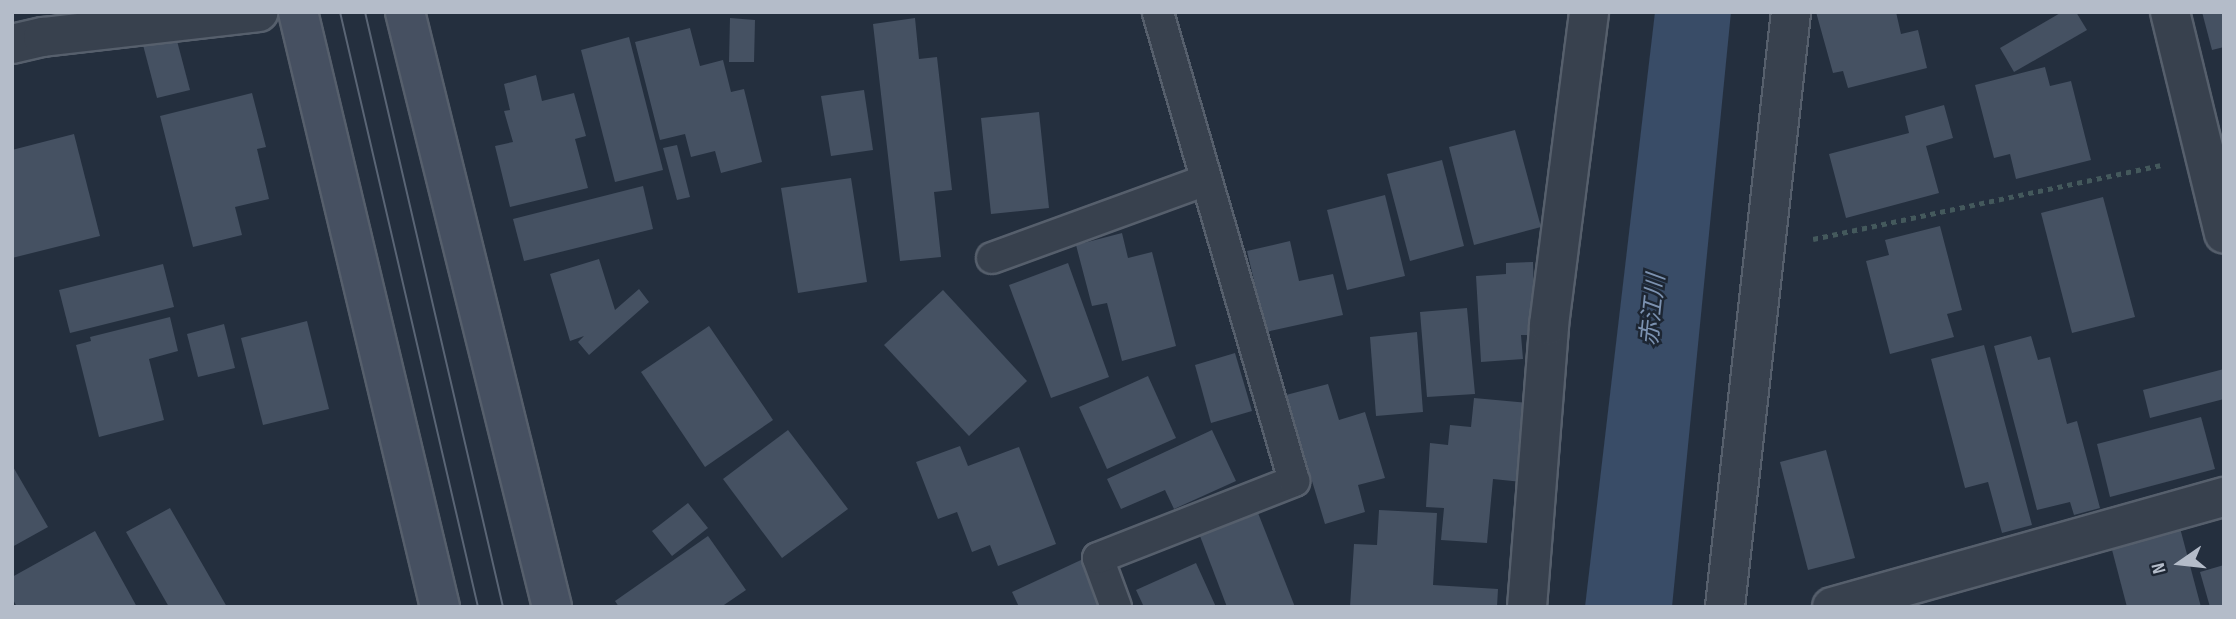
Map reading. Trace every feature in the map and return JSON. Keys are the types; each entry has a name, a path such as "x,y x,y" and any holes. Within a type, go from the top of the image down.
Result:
{"street":[{"path":"12,44 43,37 260,12"},
{"path":"299,12 440,607"},
{"path":"405,12 552,607"},
{"path":"1527,607 1549,325 1589,12"},
{"path":"1725,607 1791,12"},
{"path":"2170,12 2224,234"},
{"path":"1832,607 2224,497"}],"lane":[{"path":"1116,607 1098,558 1294,481 1158,12"},
{"path":"992,258 1206,180"}],"path":[{"path":"1764,250 2204,155"}],"water":[{"name":"赤江川","path":"1655,12 1731,12 1672,607 1585,607"}],"building":[{"path":"1816,12 1896,12 1901,34 1918,30 1927,68 1848,88 1843,71 1833,73"},
{"path":"2062,12 2076,12 2087,30 2014,72 2000,48"},
{"path":"2202,12 2224,12 2224,47 2212,50"},
{"path":"730,18 755,20 754,62 729,62"},
{"path":"915,18 919,59 937,57 952,190 934,192 941,257 900,261 873,24"},
{"path":"690,28 700,66 723,60 731,92 744,89 762,162 721,173 715,151 691,157 685,134 660,140 635,42"},
{"path":"176,37 190,90 157,98 143,45"},
{"path":"629,37 663,170 615,182 581,50"},
{"path":"2045,67 2050,86 2071,81 2091,160 2016,179 2010,154 1994,158 1975,85"},
{"path":"536,75 542,101 574,93 586,136 575,139 588,188 510,207 495,146 513,142 504,111 510,110 504,84"},
{"path":"864,90 873,150 831,156 821,96"},
{"path":"252,93 266,147 257,149 269,199 235,207 242,235 193,247 160,116"},
{"path":"1944,105 1953,138 1926,146 1939,193 1846,218 1829,154 1909,133 1905,116"},
{"path":"1039,112 1049,208 991,214 981,118"},
{"path":"1515,130 1541,227 1474,245 1449,147"},
{"path":"74,134 100,236 12,258 12,150"},
{"path":"677,145 690,197 677,200 663,148"},
{"path":"1442,160 1464,246 1410,261 1387,174"},
{"path":"851,178 867,282 798,293 781,188"},
{"path":"643,186 653,229 524,261 513,219"},
{"path":"1385,195 1405,276 1347,290 1327,210"},
{"path":"2103,197 2135,317 2072,333 2041,213"},
{"path":"1940,226 1962,310 1947,314 1954,337 1890,354 1866,261 1889,255 1885,240"},
{"path":"1122,233 1128,258 1152,252 1176,346 1122,361 1107,303 1092,306 1076,245"},
{"path":"1290,241 1299,281 1333,274 1343,315 1266,332 1247,251"},
{"path":"599,259 615,310 639,289 649,302 589,355 578,342 584,336 570,341 550,274"},
{"path":"1533,262 1535,335 1521,335 1523,359 1481,362 1476,276 1506,274 1506,263"},
{"path":"1068,263 1109,377 1051,398 1009,285"},
{"path":"163,264 174,307 70,333 59,290"},
{"path":"943,290 1027,381 969,436 884,345"},
{"path":"1467,308 1475,394 1427,397 1420,312"},
{"path":"170,317 178,351 149,359 164,420 99,437 76,345 91,341 90,337"},
{"path":"307,321 329,409 263,425 241,338"},
{"path":"224,324 235,368 198,377 187,334"},
{"path":"709,326 773,420 705,467 641,372"},
{"path":"1417,332 1423,412 1376,416 1370,337"},
{"path":"2031,336 2038,360 2050,357 2067,424 2077,421 2100,508 2074,515 2070,502 2037,510 1994,346"},
{"path":"1984,345 2032,525 2002,533 1988,482 1965,488 1931,359"},
{"path":"1235,353 1252,411 1211,423 1195,365"},
{"path":"2224,369 2224,399 2150,418 2143,390"},
{"path":"1148,376 1176,438 1107,469 1079,407"},
{"path":"1328,384 1339,420 1365,412 1385,478 1358,485 1365,512 1325,524 1286,395"},
{"path":"1474,398 1528,403 1522,482 1493,479 1487,543 1441,540 1444,508 1426,507 1430,443 1448,445 1450,425 1471,427"},
{"path":"2201,417 2215,469 2110,497 2097,444"},
{"path":"788,430 848,509 782,558 723,479"},
{"path":"1212,430 1236,481 1174,509 1165,490 1121,509 1107,479"},
{"path":"960,446 968,466 1019,447 1056,544 998,566 990,545 972,552 957,512 938,519 916,462"},
{"path":"1826,450 1855,558 1808,570 1780,462"},
{"path":"12,465 48,527 12,547"},
{"path":"688,503 708,528 672,556 652,531"},
{"path":"170,508 227,607 169,607 126,532"},
{"path":"1379,510 1437,513 1433,585 1498,589 1497,607 1350,607 1354,544 1377,545"},
{"path":"1258,513 1295,607 1227,607 1200,536"},
{"path":"2180,528 2201,607 2127,607 2111,546"},
{"path":"95,531 137,607 17,607 12,598 12,577"},
{"path":"708,536 746,590 721,607 619,607 615,601"},
{"path":"1081,560 1102,607 1019,607 1012,592"},
{"path":"1196,563 1216,607 1144,607 1136,590"},
{"path":"2224,565 2224,607 2210,607 2200,572"}],"tram line":[{"path":"340,12 478,607"},
{"path":"365,12 503,607"}]}
